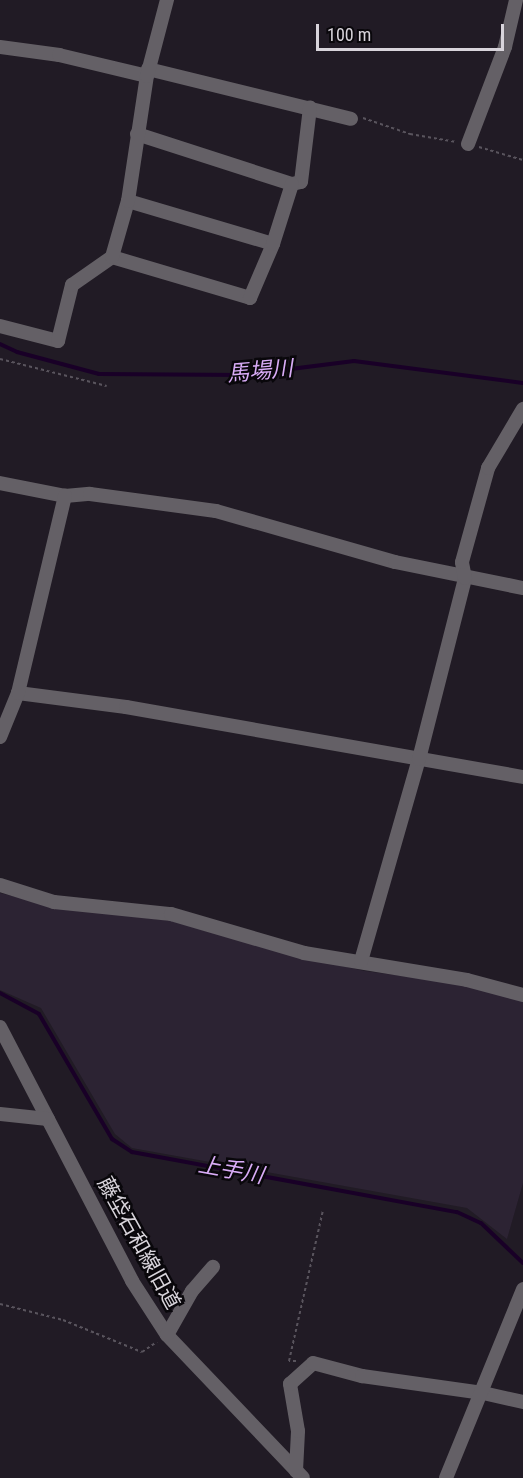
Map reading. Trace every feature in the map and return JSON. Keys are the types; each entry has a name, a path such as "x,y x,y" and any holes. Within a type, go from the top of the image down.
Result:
{"street":[{"path":"0,326 58,341 72,285 111,257 128,201 148,72 167,0"},
{"path":"468,144 506,47 516,0"},
{"path":"0,47 58,54 148,72 351,119"},
{"path":"137,134 292,184 301,182 310,108"},
{"path":"111,257 250,298 273,243 292,184"},
{"path":"128,201 273,243"},
{"path":"361,961 419,759 465,578 462,562 488,468 523,409"},
{"path":"0,483 65,496 90,494 216,511 465,578 523,588"},
{"path":"0,737 18,693 65,496"},
{"path":"18,693 126,707 523,777"},
{"path":"0,885 54,902 171,914 304,953 361,961 523,994"},
{"name":"藤垈石和線旧道","path":"0,1027 132,1281 167,1335 300,1474"},
{"path":"0,1114 48,1119"},
{"path":"167,1335 192,1291 213,1267"},
{"path":"446,1478 483,1393 523,1289"},
{"path":"300,1474 298,1431 290,1384 313,1363 362,1376 483,1393 523,1402"}],"path":[{"path":"351,119 365,118 410,134 468,144 523,160"},
{"path":"0,359 107,386"},
{"path":"313,1363 289,1361 323,1210"},
{"path":"0,1304 63,1320 142,1352 167,1335"}],"shaded area":[{"path":"0,893 61,908 172,921 282,953 365,971 469,985 523,999 523,1183 507,1239 467,1208 132,1148 115,1134 41,1008 0,990"}],"waterway":[{"name":"馬場川","path":"0,344 17,352 99,374 243,375 354,361 523,383"},
{"name":"上手川","path":"0,993 39,1014 112,1139 132,1152 457,1212 481,1223 523,1263"}]}
